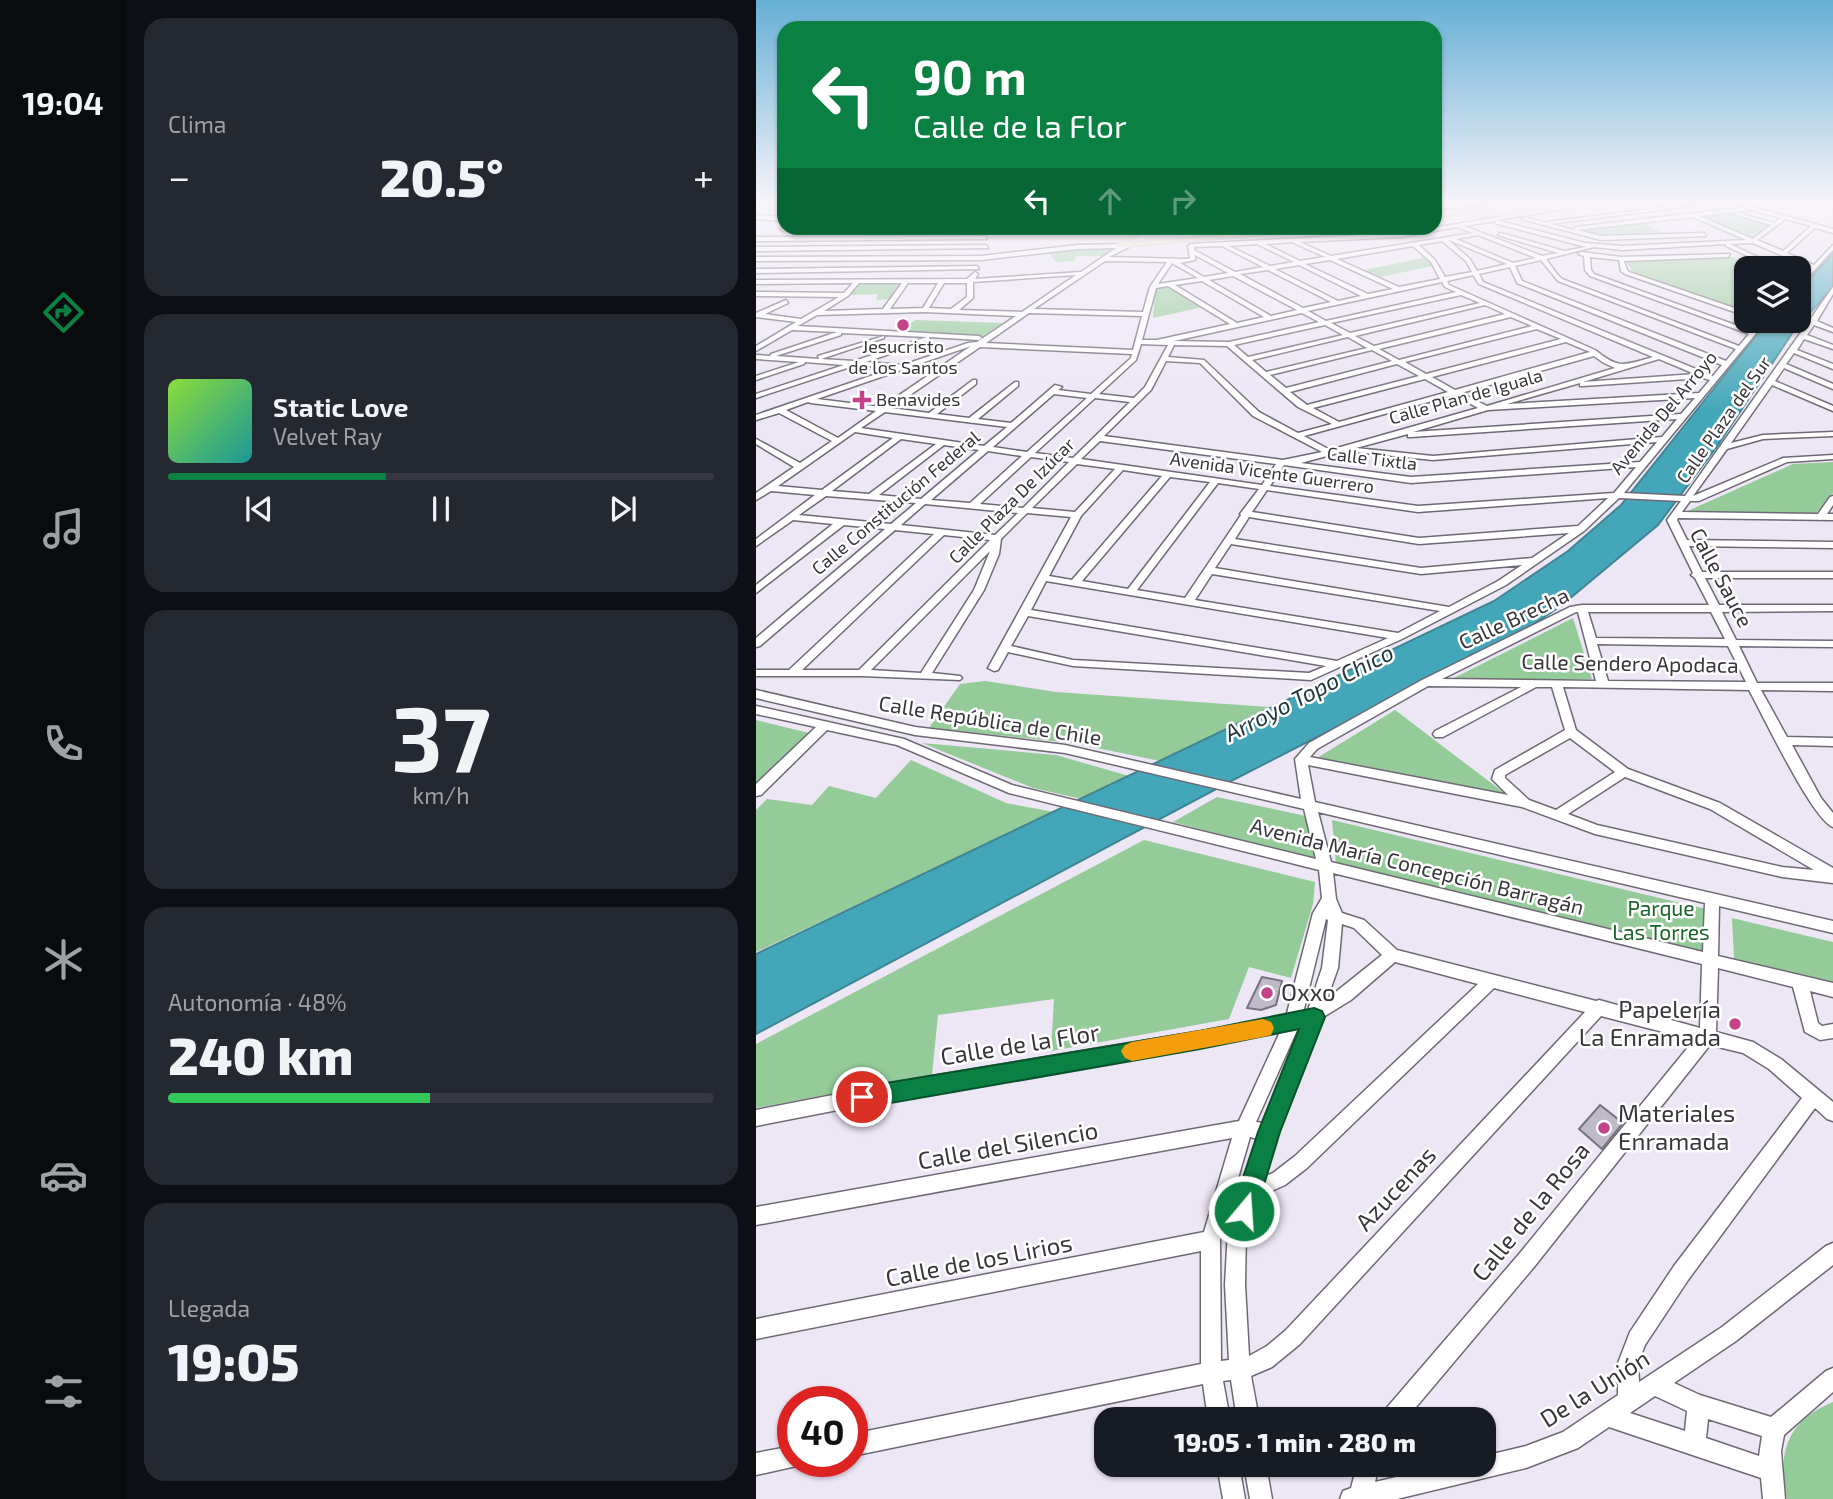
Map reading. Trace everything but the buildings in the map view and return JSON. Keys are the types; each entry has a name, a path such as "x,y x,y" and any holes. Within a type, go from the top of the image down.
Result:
{"street":[{"path":"804,282 817,271"},
{"path":"890,282 899,271"},
{"path":"954,310 970,298 976,271"},
{"path":"1022,271 1025,275"},
{"path":"758,493 770,488 1088,271"},
{"path":"973,505 1134,359 1153,287 1165,271"},
{"path":"1189,271 1270,318"},
{"path":"1232,271 1484,408 1701,395"},
{"path":"1153,287 1248,271"},
{"path":"1273,271 1337,303"},
{"path":"1316,271 1368,297"},
{"path":"1360,271 1401,290"},
{"path":"1438,271 1443,281 1460,293 1596,353 1606,362 1621,368"},
{"path":"1159,342 1485,271"},
{"path":"1514,271 1519,282 1726,364"},
{"path":"1551,271 1557,278 1739,348"},
{"path":"1590,271 1734,326"},
{"path":"1625,271 1734,310"},
{"path":"758,283 942,281 1085,273"},
{"path":"1477,273 1478,281 1485,286 1708,377"},
{"path":"886,310 906,281"},
{"path":"925,310 942,281"},
{"path":"756,349 846,295 857,282"},
{"path":"1169,284 1237,326"},
{"path":"1521,320 1636,291"},
{"name":"Calle Plaza del Sur","path":"1687,499 1792,350 1815,323 1832,292"},
{"path":"756,293 846,295"},
{"path":"1140,342 1229,344 1460,293"},
{"path":"757,315 786,302"},
{"path":"1247,359 1483,304"},
{"path":"814,313 954,310 1146,314"},
{"path":"757,315 801,321"},
{"path":"1266,374 1510,315"},
{"path":"1815,323 1833,321"},
{"path":"1815,323 1833,330"},
{"path":"1284,391 1536,327"},
{"path":"790,328 988,338"},
{"path":"758,358 848,331"},
{"name":"Avenida Del Arroyo","path":"1617,495 1701,395 1708,377 1726,364 1752,333"},
{"path":"756,378 891,334"},
{"path":"756,396 935,336"},
{"path":"1803,336 1833,347"},
{"path":"1306,408 1565,340"},
{"path":"1821,342 1833,340"},
{"name":"Calle Plaza De Izúcar","path":"862,673 1148,388 1172,343"},
{"path":"756,418 954,349 978,344 1137,352"},
{"path":"1229,344 1306,408 1338,424"},
{"path":"1792,350 1833,367"},
{"path":"1300,435 1596,353"},
{"name":"Calle Plan de Iguala","path":"1281,463 1399,434 1659,357"},
{"path":"758,358 907,367"},
{"path":"1163,359 1200,360 1256,414 1330,453"},
{"path":"1782,365 1833,387"},
{"path":"1562,385 1708,377"},
{"path":"932,414 973,382"},
{"path":"1770,382 1833,409"},
{"path":"971,420 1015,384"},
{"name":"Calle Constitución Federal","path":"756,645 1055,389 1092,396"},
{"path":"1092,396 1135,400"},
{"path":"807,400 1012,425"},
{"path":"780,410 838,441"},
{"path":"1399,434 1426,435 1683,416"},
{"name":"Avenida Vicente Guerrero","path":"855,430 1418,509 1630,494 1687,499"},
{"path":"1724,447 1763,437 1833,434"},
{"path":"756,543 900,436"},
{"name":"Calle Tixtla","path":"1099,438 1392,478 1433,481 1644,464"},
{"path":"1342,449 1433,458 1664,439"},
{"path":"756,442 800,467"},
{"path":"871,497 943,442"},
{"path":"1687,499 1706,496 1786,460 1833,457"},
{"path":"1188,602 1281,463"},
{"path":"994,668 1077,515 1121,467"},
{"path":"1075,583 1168,474"},
{"path":"1131,592 1216,480"},
{"path":"770,488 1077,515"},
{"path":"1006,648 1073,663 1307,678 1502,583 1581,529 1617,495"},
{"name":"Calle Sauce","path":"1687,499 1674,515 1672,524 1696,575 1734,643 1753,686 1816,801 1833,822"},
{"path":"1820,517 1833,499"},
{"path":"1245,514 1419,541 1581,529"},
{"path":"1674,515 1833,517"},
{"path":"792,517 997,538 996,556 984,579 925,675"},
{"path":"756,590 843,521"},
{"path":"792,673 942,532"},
{"path":"1227,541 1421,571 1537,560"},
{"path":"1682,543 1833,545"},
{"path":"1208,570 1451,610"},
{"path":"1696,575 1833,575"},
{"path":"1043,578 1398,636"},
{"path":"1583,608 1603,684"},
{"name":"Calle Brecha","path":"1301,759 1313,746 1426,682 1563,613 1583,608 1833,608"},
{"path":"1025,612 1336,664"},
{"path":"1591,641 1833,644"},
{"path":"756,673 862,673 956,678"},
{"name":"Calle Sendero Apodaca","path":"1426,682 1833,687"},
{"path":"1439,734 1535,684"},
{"path":"1557,685 1571,732 1624,772 1714,806 1810,862 1831,879"},
{"name":"Calle República de Chile","path":"756,694 915,732 1041,745 1136,766"},
{"name":"Calle República de Chile","path":"756,710 900,743 995,784 1155,825"},
{"path":"756,792 825,725"},
{"path":"1524,803 1498,779 1499,773 1571,732"},
{"path":"1785,741 1833,742"},
{"path":"1246,1407 1240,1370 1235,1285 1237,1230 1269,1132 1331,968 1325,866 1301,771 1301,759 1524,803 1581,825 1636,839 1782,873 1831,879"},
{"name":"Avenida María Concepción Barragán","path":"1136,766 1833,927"},
{"path":"1557,815 1624,772"},
{"path":"1816,801 1833,802"},
{"name":"Avenida María Concepción Barragán","path":"1155,825 1833,990"},
{"path":"1708,1035 1712,899"},
{"path":"1328,909 1359,924 1392,955 1708,1035 1760,1054 1833,1113"},
{"path":"1217,1407 1211,1372 1211,1240 1244,1128 1292,1023 1328,909"},
{"path":"1292,1023 1314,1017 1358,985 1392,955"},
{"path":"1250,1192 1279,1179 1301,1162 1492,980"},
{"path":"1800,982 1811,1027 1820,1033 1833,1031"},
{"name":"Azucenas","path":"868,1442 1211,1372 1240,1370 1267,1361 1293,1337 1599,1007"},
{"name":"Calle de la Flor","path":"756,1118 915,1087 1292,1023"},
{"name":"Calle de la Rosa","path":"1402,1407 1527,1259 1708,1035"},
{"path":"1629,1401 1628,1363 1637,1339 1681,1273 1814,1096"},
{"name":"Calle del Silencio","path":"756,1216 1244,1128 1269,1132"},
{"name":"Calle de los Lirios","path":"756,1329 1211,1240"},
{"name":"De la Unión","path":"1355,1498 1547,1450 1570,1440 1729,1334 1833,1253"},
{"path":"1774,1499 1770,1470 1774,1429 1831,1381"},
{"path":"1654,1385 1698,1405 1774,1429"},
{"path":"1695,1445 1698,1405"},
{"path":"1608,1416 1770,1470"},
{"path":"756,1464 777,1460"},
{"path":"1230,1477 1234,1499"},
{"path":"1257,1477 1261,1499"},
{"path":"1355,1498 1363,1477"}],"green space":[{"path":"1366,271 1409,271 1380,277"},
{"path":"1631,271 1734,271 1734,307 1632,272"},
{"path":"858,284 901,285 890,299 876,300 878,294 848,295"},
{"path":"1166,286 1203,307 1153,318 1155,287"},
{"path":"916,320 1003,323 981,337 898,332"},
{"path":"1833,462 1833,493 1814,516 1683,513 1793,464"},
{"path":"1573,618 1592,679 1452,679"},
{"path":"985,681 1056,692 1269,707 1160,761 1073,743 929,728 960,684"},
{"path":"1395,710 1507,795 1317,758"},
{"path":"756,720 809,733 756,783"},
{"path":"922,743 1056,755 1129,776 1086,800 1033,788"},
{"path":"911,760 1006,803 1054,812 756,952 756,810 767,799 812,805 829,786 876,798"},
{"path":"1217,797 1306,816 1317,860 1173,822"},
{"name":"Parque Las Torres","path":"1332,820 1706,909 1705,955 1336,864"},
{"path":"1144,840 1315,882 1313,904 1291,978 1249,967 1229,1019 1051,1051 1054,999 938,1015 932,1075 756,1108 756,1044"},
{"name":"Parque Las Torres","path":"1732,918 1833,942 1833,983 1734,959"},
{"path":"1833,1402 1833,1499 1787,1499 1784,1467 1789,1440 1805,1419"}],"water":[{"path":"1817,271 1833,271 1833,287 1811,312 1811,278"},
{"name":"Arroyo Topo Chico","path":"1758,333 1792,333 1718,445 1658,525 1562,605 1521,633 1233,780 756,1034 756,954 1494,601 1568,551 1621,505"}],"slow traffic":[{"path":"1132,1051 1263,1028"}],"place":[{"name":"Jesucristo de los Santos","path":"903,325"},
{"name":"Benavides","path":"862,400"},
{"name":"Oxxo","path":"1267,993"},
{"name":"Papelería La Enramada","path":"1735,1024"},
{"name":"Materiales Enramada","path":"1604,1128"}],"route":[{"path":"862,1097 1200,1040 1314,1017 1269,1132 1244,1211"}]}
